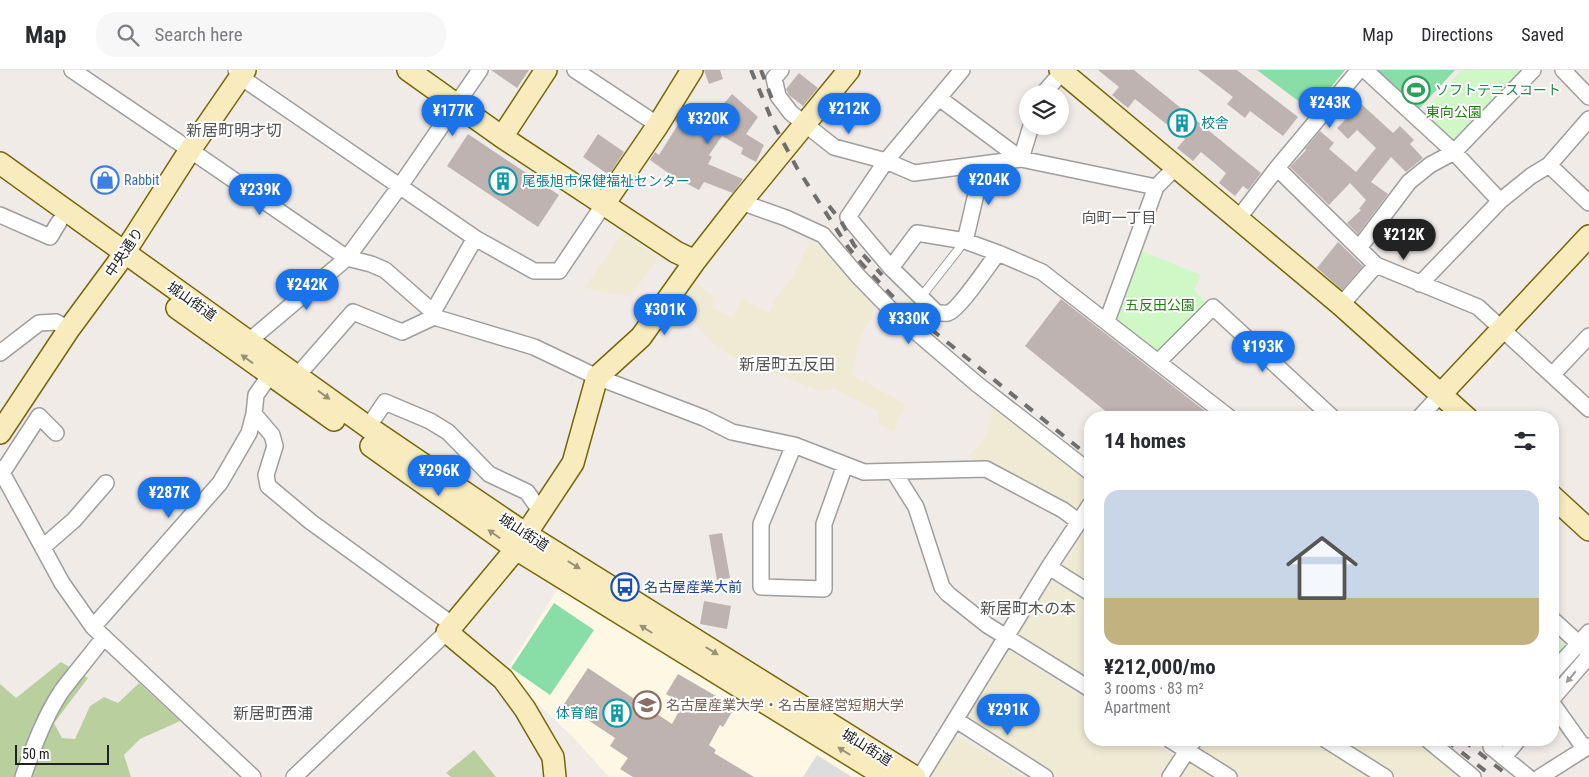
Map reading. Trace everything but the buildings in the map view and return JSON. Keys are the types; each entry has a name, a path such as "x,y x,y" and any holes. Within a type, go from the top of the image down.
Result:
{"street":[{"path":"72,70 347,258 371,264 385,270 434,314 534,347 597,377 704,418 732,432 794,446 864,472 986,469 1063,510 1079,522"},
{"path":"408,70 502,137 676,252 695,262"},
{"path":"249,341 347,258 400,186 480,70"},
{"path":"502,137 546,70"},
{"path":"575,70 658,125"},
{"path":"241,72 248,82 475,238 534,271 559,271 658,125 692,70"},
{"path":"781,70 774,78 778,96 791,113 804,124 834,147 886,161 914,173 1021,159 1156,187"},
{"path":"294,777 450,628 521,542 573,463 597,377 641,337 741,202 849,70"},
{"path":"962,70 886,161 848,217 891,268 936,312 943,314 952,311 958,306 998,253"},
{"path":"1237,220 1277,168 1359,70"},
{"path":"1365,70 1454,152 1500,201"},
{"path":"1359,248 1409,182 1430,166 1454,152 1533,70"},
{"path":"1563,70 1589,97"},
{"path":"1051,85 1061,71 1341,305 1459,411"},
{"name":"中央通り","path":"0,433 68,329 121,258 241,72"},
{"path":"939,98 1021,159"},
{"path":"1420,284 1500,201 1531,176 1550,165 1589,119"},
{"path":"1021,159 1028,135"},
{"name":"城山街道","path":"0,163 270,375 521,542 886,777"},
{"path":"965,241 983,164"},
{"path":"1550,165 1589,204"},
{"path":"1107,321 1156,187 1176,167"},
{"path":"1277,168 1376,266 1478,306 1589,409"},
{"name":"城山街道","path":"0,180 59,222 121,258 249,341 368,427 521,542 915,777"},
{"path":"741,202 786,218 823,236 895,314 977,384 1084,467"},
{"path":"0,215 50,237 59,222"},
{"path":"891,268 917,233 965,241 1042,272 1221,411"},
{"path":"1425,411 1589,236"},
{"path":"297,376 353,312 402,332 434,314 475,238"},
{"path":"1341,305 1376,266"},
{"path":"1158,362 1213,307 1325,411"},
{"path":"0,353 39,323 56,322 68,329"},
{"path":"1552,375 1589,336"},
{"path":"23,777 46,718 98,632 220,483 249,433 256,395 270,375"},
{"path":"368,427 385,402 430,420 448,432 489,474 527,492 541,512"},
{"path":"254,414 272,435 275,446 266,475 268,486 311,522 450,628 496,673 525,709 553,757 555,777"},
{"path":"56,433 39,416 1,471 62,583 98,632 253,777"},
{"path":"794,446 760,524 761,587 824,589 824,524 845,465"},
{"path":"894,472 916,507 942,587 948,594 987,625 1084,685"},
{"path":"43,547 74,520 106,483"},
{"path":"1559,502 1589,530"},
{"path":"920,777 1084,514"},
{"path":"1049,568 1084,589"},
{"path":"1559,624 1587,646"},
{"path":"1559,668 1587,646"},
{"path":"1559,688 1587,646"},
{"path":"1540,777 1587,747 1559,712"},
{"path":"956,720 1045,777"},
{"path":"1170,777 1190,746 1229,777"},
{"path":"1336,746 1385,777"},
{"path":"1435,746 1470,776"},
{"path":"1496,746 1504,757 1528,777"},
{"path":"1504,757 1513,746"}],"lane":[{"path":"921,297 965,241"}],"shaded area":[{"path":"623,232 658,258 631,296 584,288"},
{"path":"810,240 820,247 876,310 861,336 851,374 905,404 894,432 878,424 879,412 833,388 821,391 733,357 711,341 674,300 690,279 715,296 712,307 732,317 742,298 768,314 777,296 792,278"},
{"path":"993,406 1084,478 1084,504 1078,513 986,461 976,461 969,456 986,436"},
{"path":"1084,532 1084,580 1063,567"},
{"path":"1052,579 1084,599 1084,680 1016,637"},
{"name":"名古屋産業大学・名古屋経営短期大学","path":"562,582 867,777 609,777 574,738 505,673"},
{"path":"1009,650 1084,698 1084,746 1158,746 1175,757 1162,777 1058,777 966,719"},
{"path":"956,735 1024,777 930,777"},
{"path":"1196,746 1319,746 1369,777 1239,777 1194,750"},
{"path":"1347,746 1422,746 1460,776 1396,777"},
{"path":"817,755 852,777 803,777"},
{"path":"1190,759 1219,777 1178,777"}],"green space":[{"path":"1257,70 1345,70 1322,98 1316,93 1305,106"},
{"name":"ソフトテニスコート","path":"1374,70 1455,70 1418,110"},
{"name":"東向公園","path":"1462,70 1525,70 1453,145 1420,114"},
{"name":"五反田公園","path":"1142,251 1201,275 1194,290 1209,306 1161,358 1116,322"},
{"path":"554,603 594,630 550,695 511,668"},
{"path":"1559,640 1569,650 1559,662"},
{"path":"61,662 88,678 54,723 62,738 75,739 90,706 104,697 118,703 139,683 180,721 140,739 124,755 131,777 0,777 0,684 16,698"},
{"path":"474,750 496,777 451,777 446,773"}],"railway":[{"path":"751,70 774,125 797,168 848,247 862,264 901,305 1084,452"},
{"path":"761,70 775,107"},
{"path":"829,206 841,221 854,245 882,275"},
{"path":"1454,746 1493,777"},
{"path":"1471,746 1510,777"}],"place":[{"name":"ソフトテニスコート","path":"1416,90"},
{"name":"校舎","path":"1182,123"},
{"name":"Rabbit","path":"105,180"},
{"name":"尾張旭市保健福祉センター","path":"503,181"},
{"name":"名古屋産業大前","path":"625,587"},
{"name":"名古屋産業大学・名古屋経営短期大学","path":"647,705"},
{"name":"体育館","path":"617,713"}],"district":[{"name":"新居町明才切","path":"234,130"},
{"name":"向町一丁目","path":"1119,218"},
{"name":"新居町五反田","path":"787,364"},
{"name":"新居町木の本","path":"1028,608"},
{"name":"新居町西浦","path":"273,713"}]}
